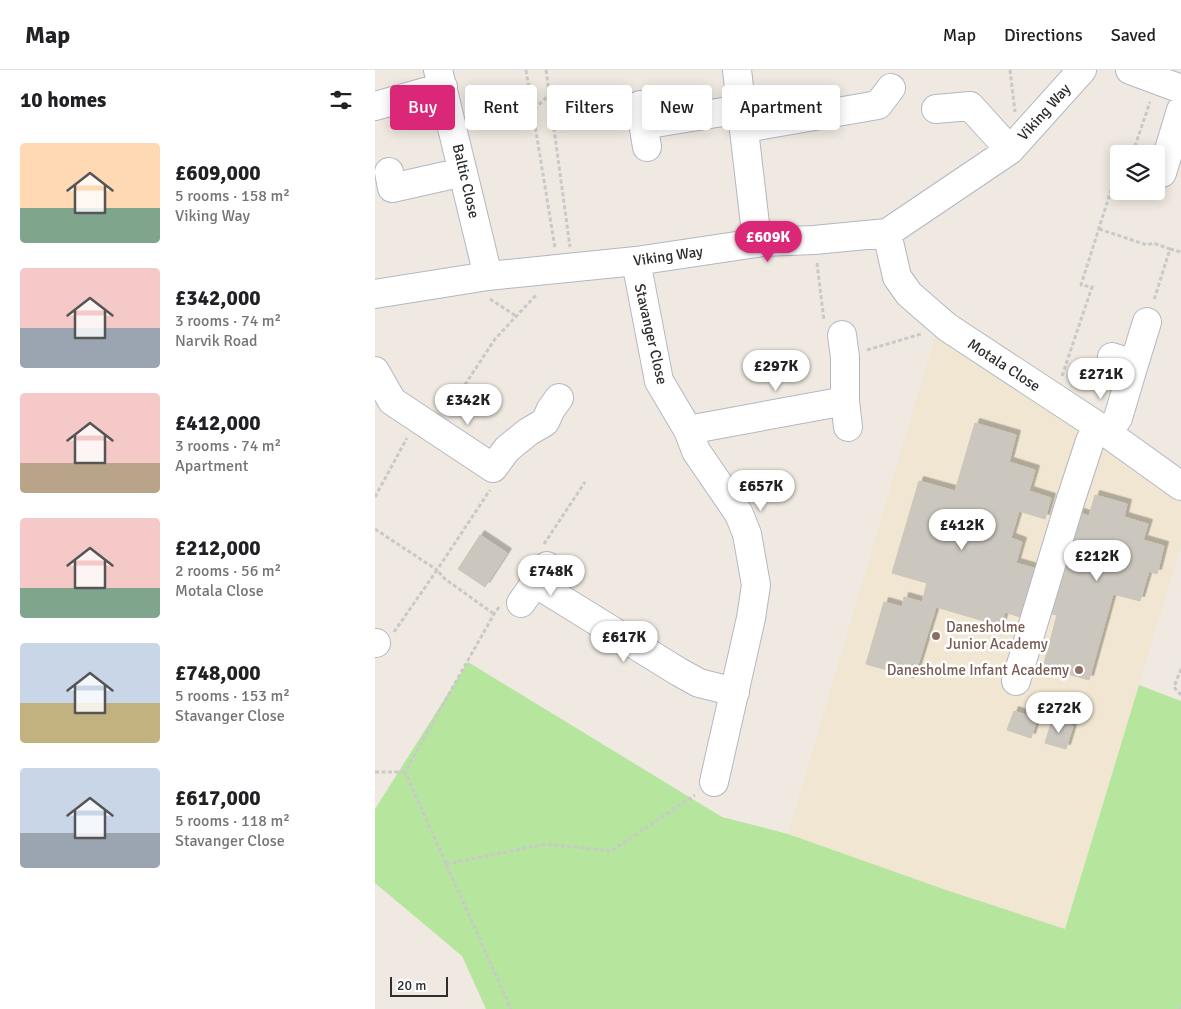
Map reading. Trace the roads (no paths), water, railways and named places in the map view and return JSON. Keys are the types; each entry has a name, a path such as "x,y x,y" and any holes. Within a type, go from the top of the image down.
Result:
{"street":[{"path":"737,70 739,85"},
{"name":"Viking Way","path":"375,294 488,276 635,261 763,242 814,240 887,233 1010,150 1082,70"},
{"path":"1131,70 1169,85"},
{"name":"Baltic Close","path":"375,106 441,79 488,276"},
{"path":"840,109 878,105 891,88"},
{"path":"936,109 970,106 1010,150"},
{"path":"1165,163 1181,110"},
{"path":"744,130 755,224 763,242"},
{"path":"389,172 392,188 463,172"},
{"name":"Motala Close","path":"887,233 897,277 909,294 947,327 1103,430 1181,486"},
{"name":"Stavanger Close","path":"635,261 659,381 688,430 696,451 739,514 747,534 756,585 751,618 714,782"},
{"path":"843,346 845,401 849,427"},
{"path":"1016,681 1069,502 1090,442 1118,418 1133,346"},
{"path":"376,376 392,401 493,468 507,449 528,432 545,422 559,398"},
{"path":"688,430 845,401"},
{"path":"529,581 699,683 735,692"}],"place":[{"name":"Danesholme Junior Academy","path":"936,636"},
{"name":"Danesholme Infant Academy","path":"1079,670"}]}
